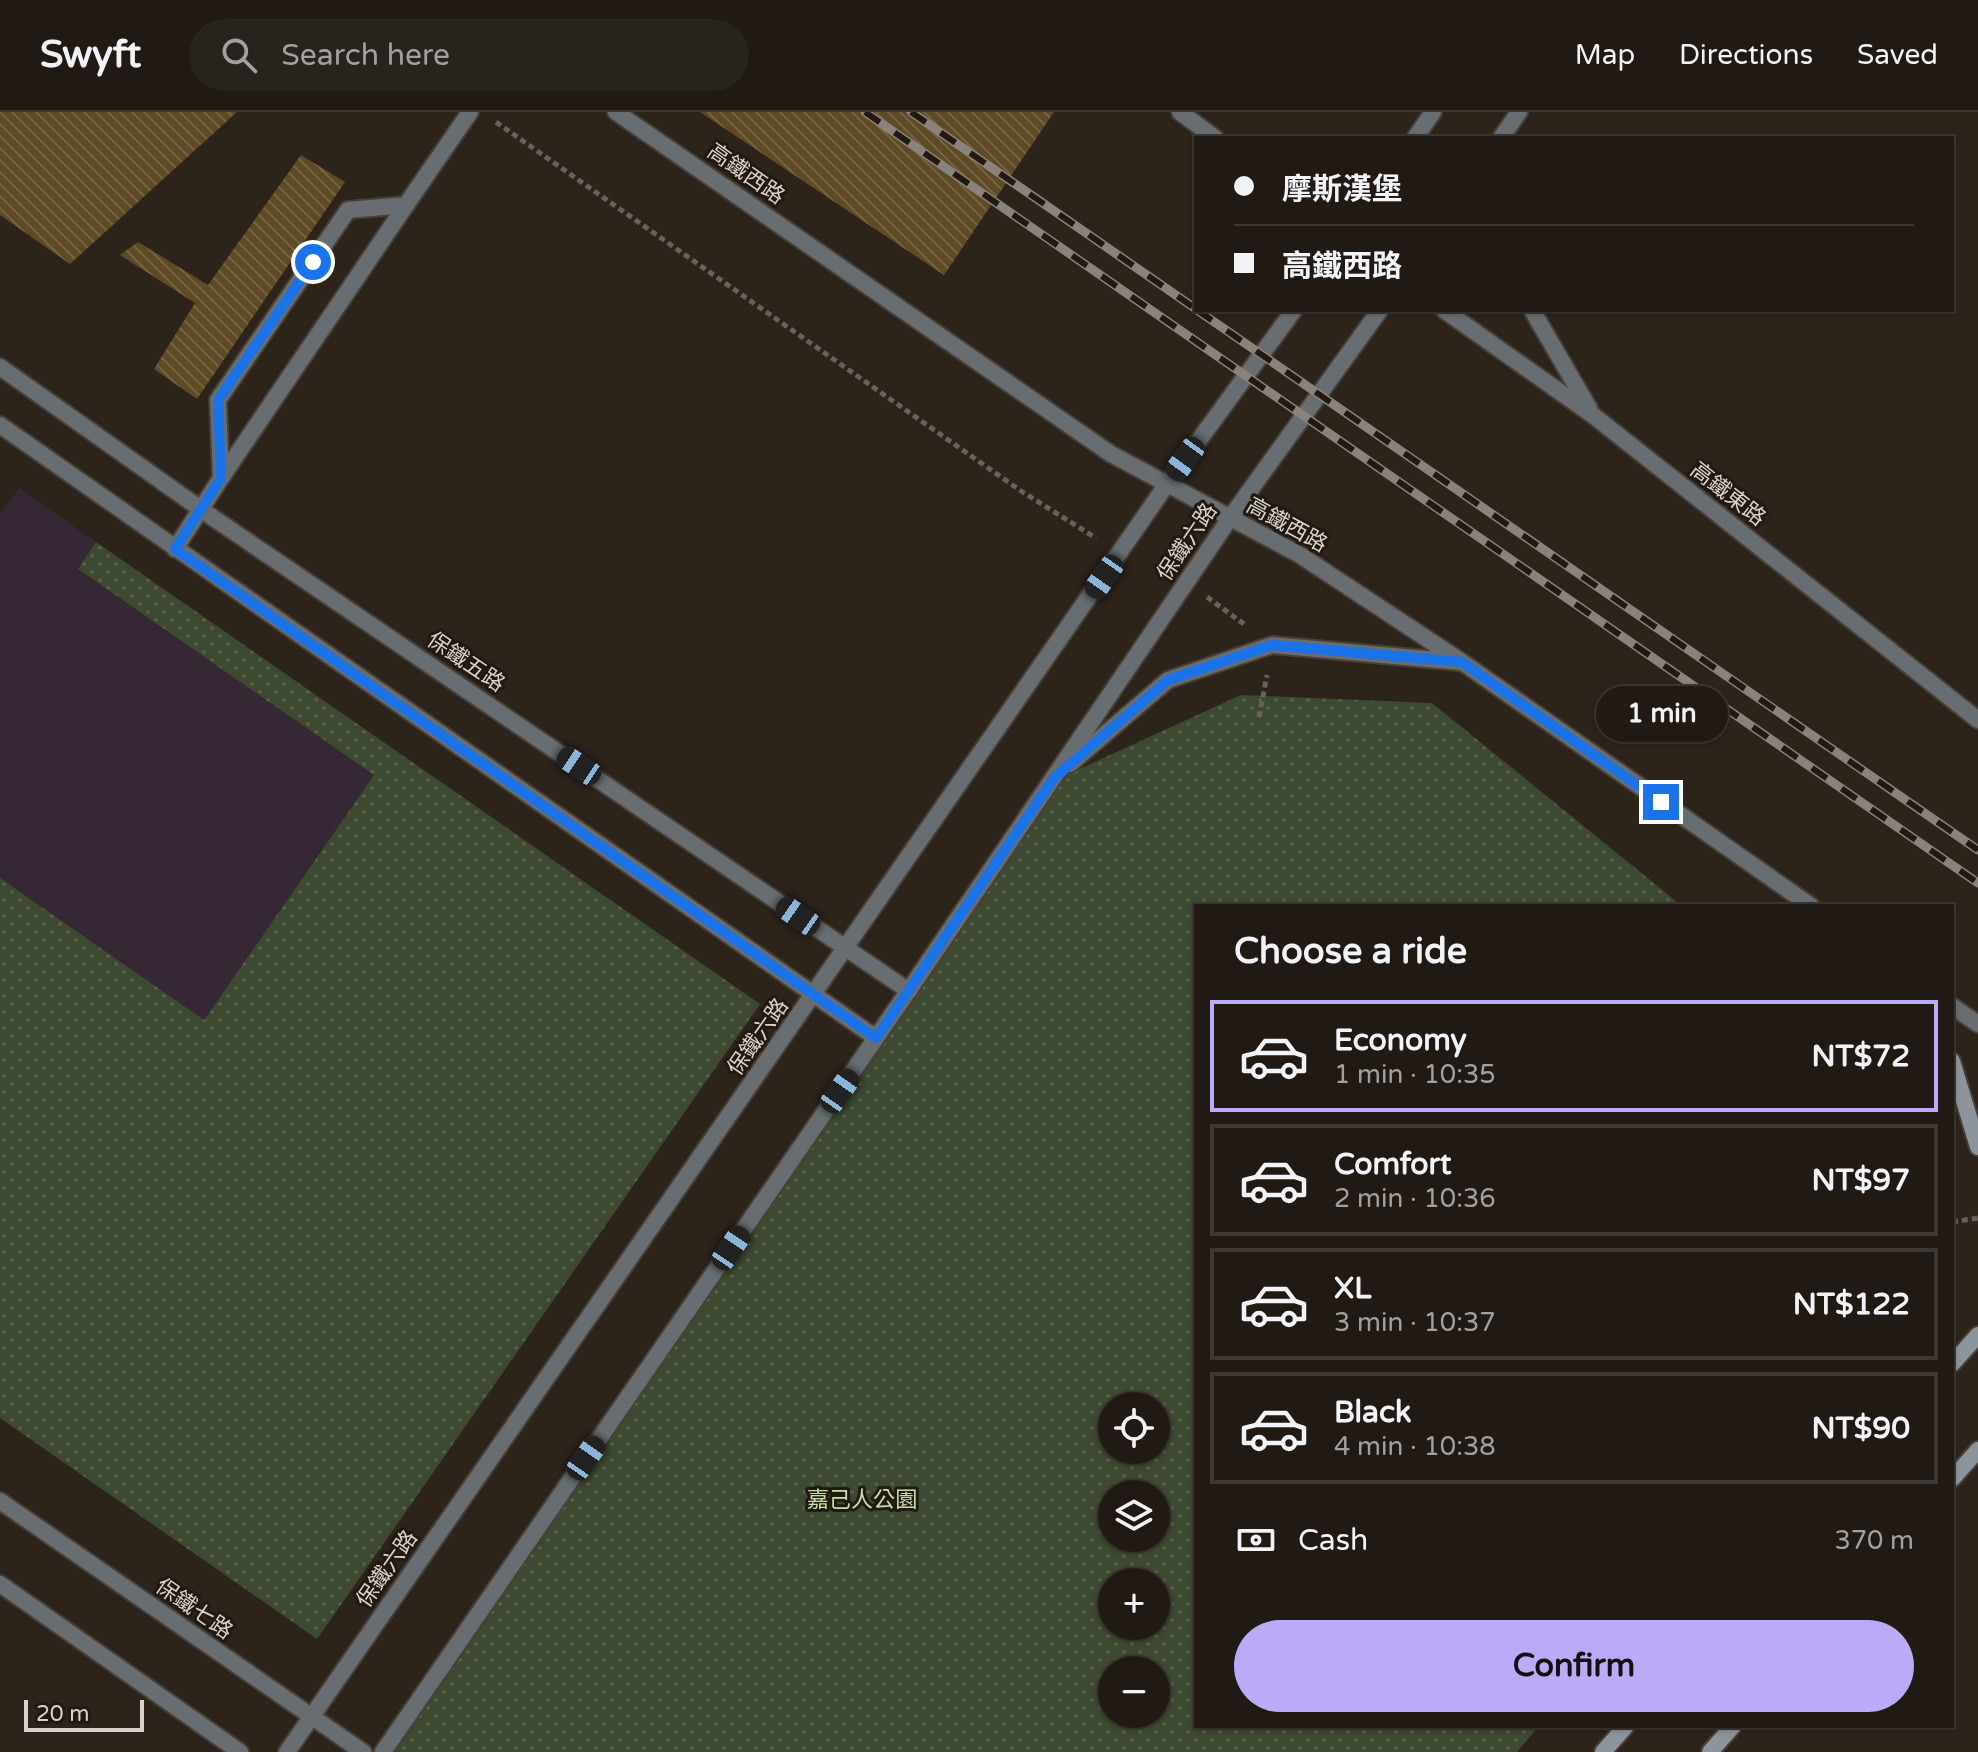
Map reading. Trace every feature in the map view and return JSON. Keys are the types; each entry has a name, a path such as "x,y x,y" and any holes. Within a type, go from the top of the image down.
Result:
{"main road":[{"path":"1954,1068 1978,1147"},
{"path":"1954,1362 1977,1334"},
{"path":"1954,1477 1978,1450"},
{"path":"1603,1752 1624,1728"},
{"path":"1710,1752 1731,1728"}],"street":[{"path":"175,549 470,112"},
{"name":"高鐵西路","path":"616,112 1111,454 1300,555 1462,662 1808,904"},
{"path":"1180,112 1212,136"},
{"path":"1416,136 1433,112"},
{"path":"1503,136 1521,112"},
{"path":"1519,136 1521,112"},
{"path":"221,478 218,400 348,210 406,205"},
{"name":"保鐵六路","path":"287,1752 1167,484 1293,312"},
{"name":"保鐵六路","path":"383,1752 909,991 1230,518 1379,312"},
{"name":"高鐵東路","path":"1447,312 1594,416 1978,720"},
{"path":"1533,312 1562,367 1594,416"},
{"name":"保鐵五路","path":"0,367 200,508 909,991"},
{"path":"0,425 876,1038"},
{"path":"1054,778 1168,680 1272,645 1462,662"},
{"path":"1954,1007 1978,1024"},
{"name":"保鐵七路","path":"0,1501 363,1752"},
{"path":"0,1584 240,1752"}],"path":[{"path":"495,121 1009,483 1080,530 1121,551"},
{"path":"1186,582 1272,645 1259,717"},
{"path":"1954,1222 1978,1218"}],"shaded area":[{"path":"19,488 96,542 78,569 374,775 204,1020 0,878 0,515"}],"green space":[{"path":"96,542 760,1004 317,1639 0,1418 0,878 204,1020 374,775 78,569"},
{"name":"嘉己人公園","path":"1241,695 1432,703 1680,904 1194,904 1194,1728 1537,1728 1517,1752 383,1752 1064,776"}],"building":[{"path":"0,112 237,112 70,264 0,215"},
{"path":"700,112 1054,112 944,275"},
{"path":"301,155 345,182 197,399 154,369 195,303 120,255 138,242 208,285"}],"railway":[{"path":"865,112 1978,883"},
{"path":"911,112 1194,308"},
{"path":"1200,312 1978,850"}],"route":[{"path":"313,262 218,400 221,478 175,549 876,1038 1054,778 1168,680 1272,645 1374,657 1462,662 1661,802"}]}
